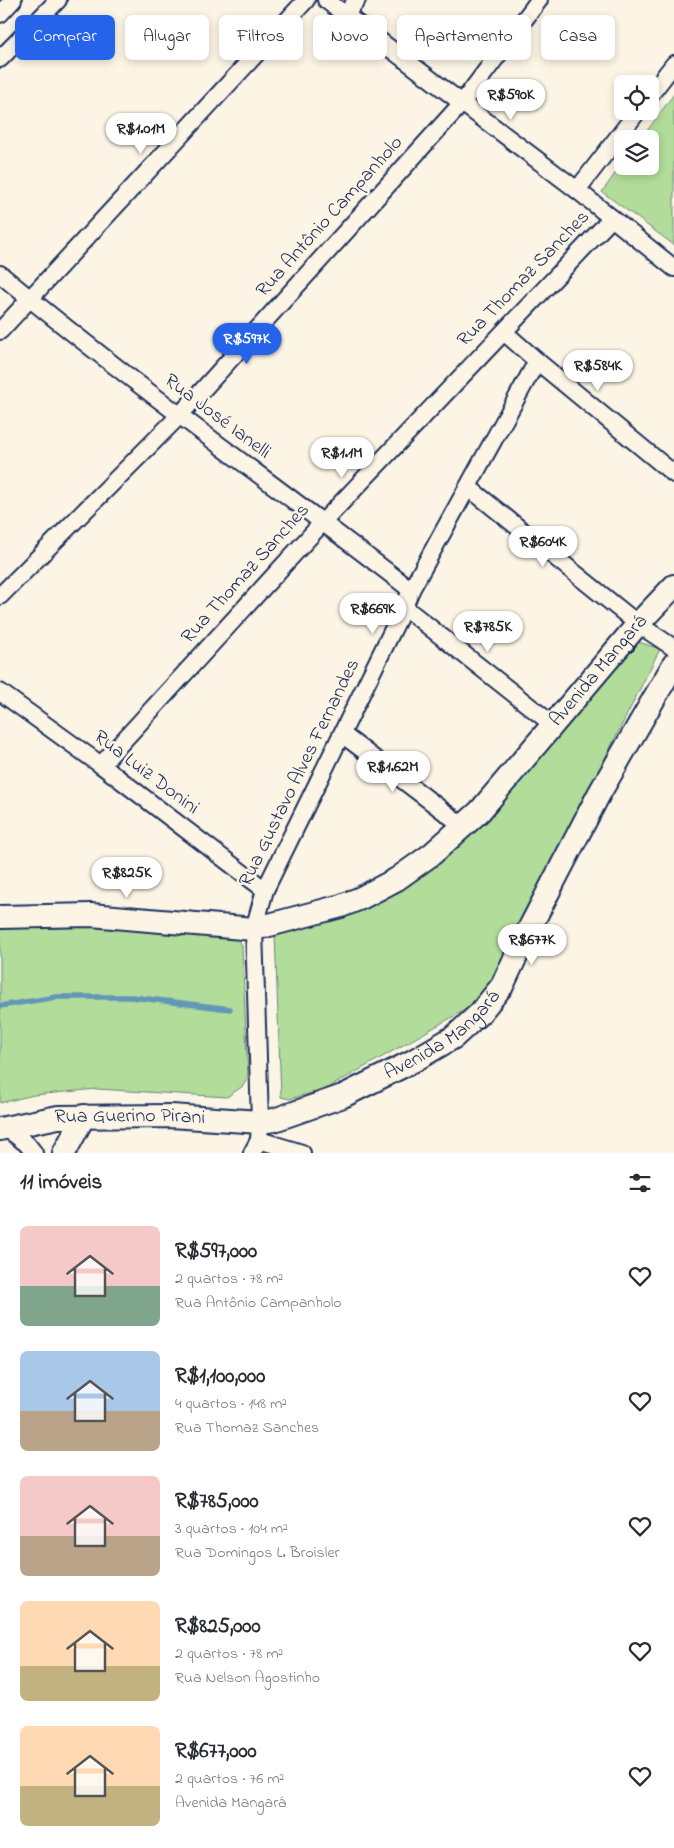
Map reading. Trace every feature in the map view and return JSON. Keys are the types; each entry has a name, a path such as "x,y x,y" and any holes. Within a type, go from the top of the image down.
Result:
{"street":[{"path":"0,14 13,0"},
{"path":"0,60 58,0"},
{"path":"0,331 306,0"},
{"path":"326,0 346,15 357,0"},
{"name":"Rua Antônio Campanholo","path":"0,596 179,416 462,103 539,0"},
{"path":"387,46 577,190 674,268"},
{"path":"659,83 674,64"},
{"path":"577,190 631,120"},
{"name":"Rua Thomaz Sanches","path":"101,765 323,522 612,218"},
{"name":"Rua José Ianelli","path":"0,274 179,416 323,522 411,590"},
{"path":"504,332 674,474"},
{"name":"Rua Gustavo Alves Fernandes","path":"257,1138 254,929 264,890 411,590 537,361"},
{"path":"468,487 638,624 674,648"},
{"name":"Avenida Mangará","path":"0,917 91,915 254,929 341,906 361,898 397,879 432,854 480,811 638,624 674,586"},
{"path":"404,607 552,724"},
{"name":"Avenida Mangará","path":"257,1138 274,1120 334,1099 413,1061 454,1037 480,1013 502,986 527,932 599,794 674,664"},
{"name":"Rua Luiz Donini","path":"0,692 101,765 264,890"},
{"path":"342,734 463,826"},
{"name":"Rua Guerino Pirani","path":"3,1128 58,1116 171,1116 257,1138"},
{"path":"64,1153 84,1116"},
{"path":"3,1128 27,1144 34,1153"},
{"path":"257,1138 302,1153"}],"green space":[{"path":"674,94 674,245 602,192 614,175 659,175 659,130 648,130 655,120 659,120 659,114"},
{"path":"639,642 660,649 495,977 470,1007 326,1089 290,1099 281,1097 275,934 391,887 574,714"},
{"path":"31,919 238,937 242,946 248,1077 243,1086 227,1097 97,1089 34,1095 0,1103 0,923"}],"waterway":[{"path":"0,1006 57,997 132,997 230,1009"}]}
